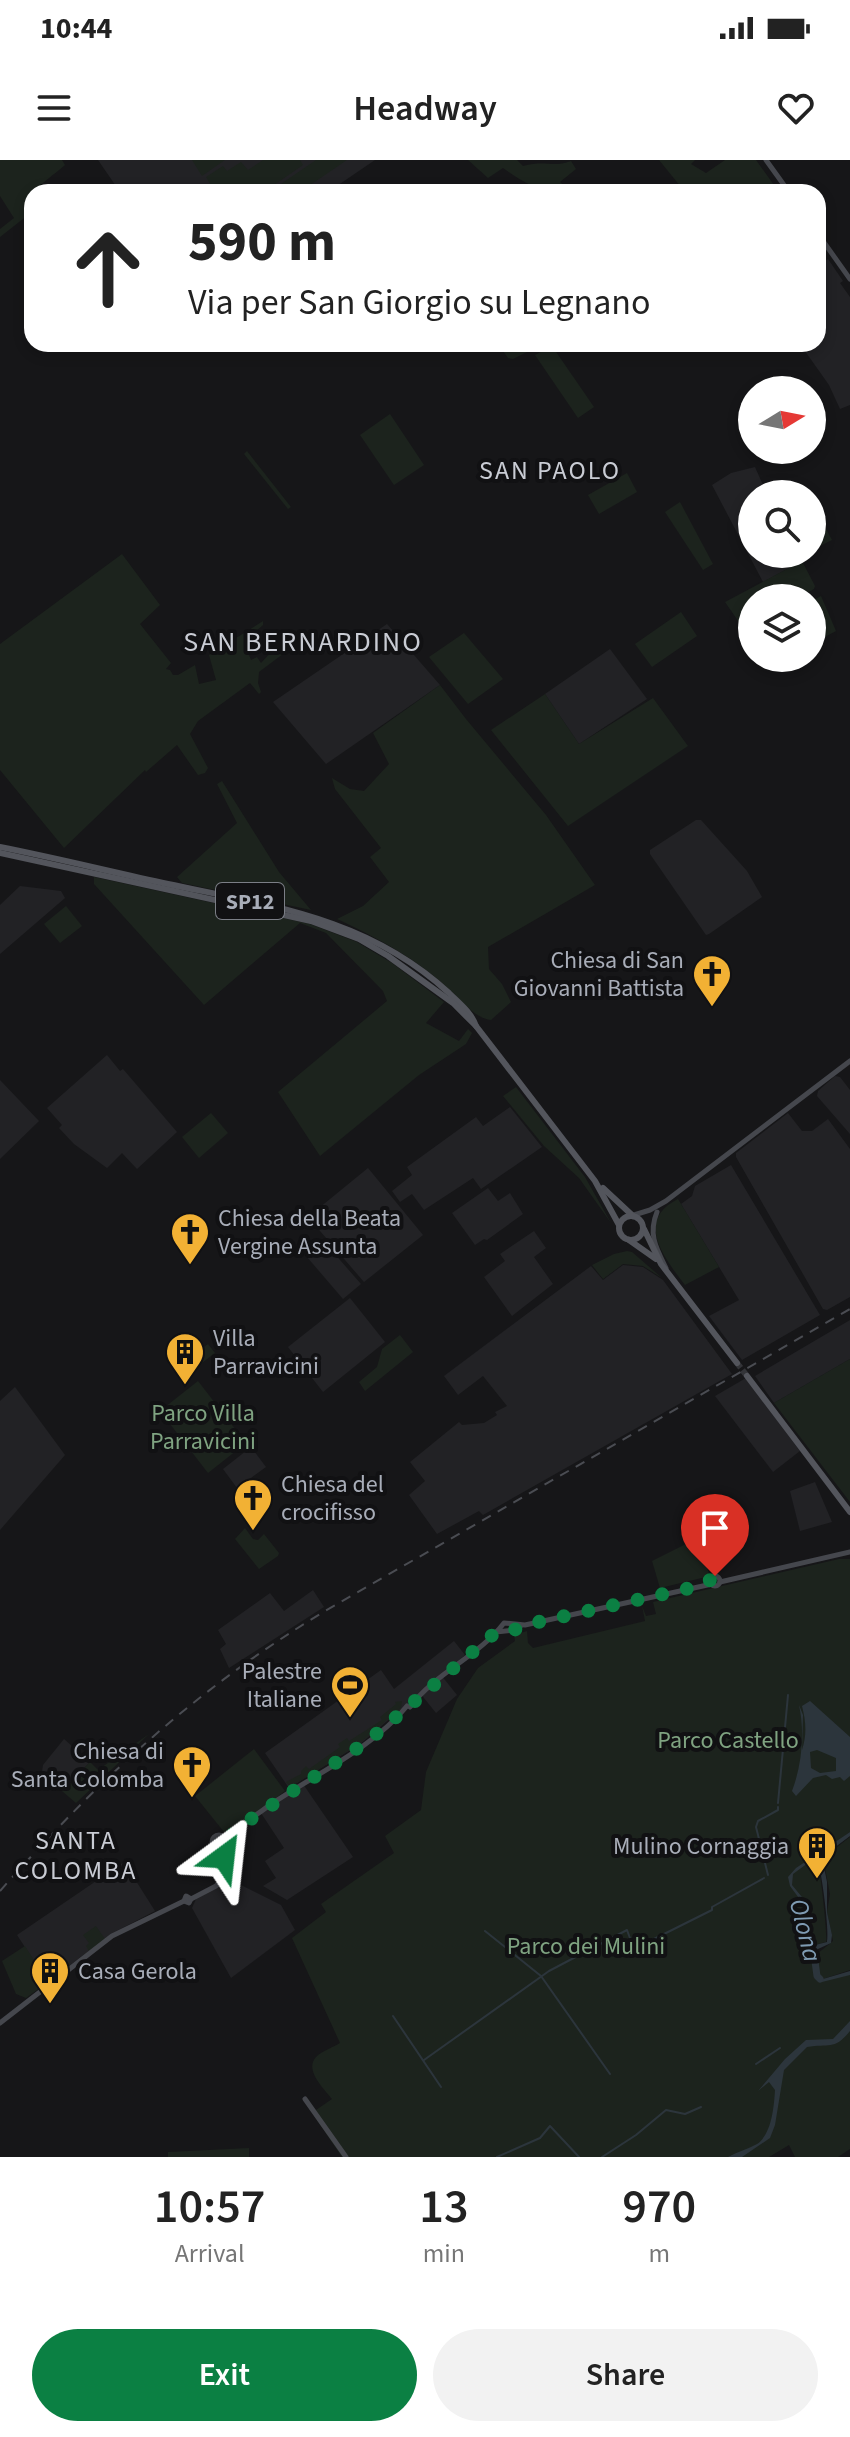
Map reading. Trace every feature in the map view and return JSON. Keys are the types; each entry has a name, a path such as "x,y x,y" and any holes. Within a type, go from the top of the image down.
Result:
{"main road":[{"name":"SP12","path":"0,850 311,921 359,939 388,956 453,1003 476,1026 595,1181 619,1225"},
{"name":"SP12","path":"595,1181 633,1216"},
{"path":"661,1264 622,1236 619,1225 624,1218 640,1218 661,1264 737,1363"},
{"path":"629,1240 635,1238 644,1227"},
{"path":"747,1376 850,1512"}],"street":[{"path":"766,160 783,184"},
{"path":"826,245 850,279"},
{"path":"633,1216 666,1201 850,1061"},
{"path":"644,1227 666,1201"},
{"path":"657,1212 652,1234 670,1276"},
{"path":"234,1832 216,1836 214,1846 222,1846 234,1832 303,1782 360,1747 500,1629 709,1584 716,1586 720,1581 850,1552"},
{"path":"0,2023 112,1936 216,1886 225,1870 221,1836"},
{"path":"305,2099 346,2157"}],"shaded area":[{"path":"98,160 375,160 340,184 114,184"},
{"path":"828,259 850,297 850,405 840,409 826,376 823,376 806,352 826,352"},
{"path":"755,467 761,480 738,480 738,534 712,485 731,473"},
{"path":"756,568 789,568 763,582"},
{"path":"387,624 440,685 326,764 273,702"},
{"path":"610,649 647,699 579,744 545,694"},
{"path":"696,820 701,820 747,871 762,897 706,935 650,854 650,850"},
{"path":"20,886 61,891 65,898 0,954 0,905"},
{"path":"107,1055 120,1071 123,1069 177,1132 137,1169 122,1153 107,1168 74,1144 59,1128 62,1125 47,1108"},
{"path":"835,1076 840,1077 850,1090 850,1134 817,1096 818,1091"},
{"path":"0,1080 39,1121 0,1159"},
{"path":"510,1107 542,1147 481,1189 473,1178 424,1210 412,1194 400,1202 392,1191 412,1175 407,1167 476,1117 483,1126"},
{"path":"788,1113 802,1131 812,1131 828,1119 850,1149 850,1297 827,1310 823,1309 736,1157 736,1153"},
{"path":"731,1165 820,1315 742,1360 709,1316 739,1300 681,1204 692,1196 695,1186"},
{"path":"368,1168 423,1235 364,1282 308,1217"},
{"path":"488,1188 498,1201 510,1193 523,1214 475,1245 452,1213"},
{"path":"534,1231 546,1248 534,1257 553,1284 512,1316 484,1277 505,1261 500,1254"},
{"path":"326,1244 361,1284 343,1299 307,1257"},
{"path":"623,1265 643,1267 663,1280 732,1374 483,1515 479,1511 437,1534 409,1495 425,1481 410,1462 459,1422 462,1425 484,1423 507,1406 483,1376 458,1395 444,1376 591,1266 603,1280"},
{"path":"350,1298 385,1342 323,1392 288,1347"},
{"path":"850,1320 850,1359 774,1403 755,1376"},
{"path":"746,1378 800,1451 773,1472 715,1396"},
{"path":"15,1387 65,1455 0,1530 0,1401"},
{"path":"251,1447 266,1467 237,1488 223,1469"},
{"path":"815,1482 832,1522 800,1531 790,1491"},
{"path":"313,1590 324,1607 229,1668 220,1649 226,1644 218,1630 270,1593 284,1611"},
{"path":"454,1641 465,1655 441,1675 457,1695 436,1713 420,1693 360,1744 289,1788 265,1753 381,1670 394,1689"},
{"path":"810,1701 850,1737 850,1776 844,1781 840,1777 832,1779 826,1775 813,1778 796,1796 792,1791 802,1748 799,1705 803,1715 802,1750 805,1733 805,1723 802,1706","holes":["817,1750 836,1758 836,1771 820,1773 811,1768 810,1752"]},
{"path":"64,1739 90,1762 62,1791 42,1772 43,1765"},
{"path":"303,1784 353,1857 287,1900 263,1886 276,1878 265,1861 284,1848 261,1813"},
{"path":"850,1832 850,1836 822,1857 832,1935 831,1943 818,1949 816,1961 823,1979 850,1971 850,1975 822,1982 816,1975 804,1905 790,1886 788,1877 811,1858 793,1874 792,1885 806,1902 815,1945 827,1942 824,1898 816,1855"},
{"path":"124,1862 155,1911 111,1934 48,1982 17,1935"},
{"path":"229,1879 281,1905 295,1930 231,1978 192,1908 196,1899"},
{"path":"850,2021 850,2031 840,2041 807,2047 784,2070 770,2138 742,2157 728,2157 757,2144 766,2134 775,2090 769,2082 758,2091 785,2059 806,2040 833,2039"}],"green space":[{"path":"0,160 62,160 65,165 42,184 24,184 24,218 0,237 0,229 14,218 0,196"},
{"path":"192,160 225,160 202,176"},
{"path":"263,160 300,160 303,165 276,184 210,184 206,177 223,166 227,171 241,162 248,170"},
{"path":"316,160 347,160 312,184 281,184"},
{"path":"468,160 517,160 523,166 571,161 576,169 560,182 562,184 529,184 503,168 488,178"},
{"path":"659,160 695,160 691,164 706,173 725,160 756,160 773,184 719,184 678,184"},
{"path":"504,352 527,352 513,359"},
{"path":"556,352 594,407 578,418 535,355"},
{"path":"390,414 424,465 394,485 360,435"},
{"path":"247,451 291,507 288,509 244,454"},
{"path":"627,473 637,492 599,514 588,495"},
{"path":"680,502 713,564 703,570 665,512"},
{"path":"826,529 832,540 826,543"},
{"path":"122,554 160,605 140,624 171,663 166,669 173,675 195,665 199,684 216,680 209,655 263,621 263,625 244,642 251,660 257,657 261,663 280,646 283,654 259,672 259,694 250,683 198,721 190,734 208,768 205,773 198,775 177,745 145,770 64,848 0,770 0,644"},
{"path":"789,568 806,568 814,584 759,584"},
{"path":"738,595 738,621 725,602"},
{"path":"826,608 836,631 826,636"},
{"path":"681,612 697,636 652,667 635,644"},
{"path":"464,633 503,679 468,704 429,657"},
{"path":"440,685 546,815 595,885 488,947 489,969 502,984 511,1002 491,1020 475,1013 412,960 337,919 363,906 389,882 370,857 381,848 335,789 332,778 350,789 364,791 389,764 373,733"},
{"path":"545,694 579,744 653,698 688,746 568,826 491,730"},
{"path":"222,781 279,872 311,910 182,883 177,877 237,823 217,784"},
{"path":"94,877 310,924 357,942 392,963 444,1002 426,1023 459,1041 468,1029 472,1033 466,1044 419,1075 320,1156 278,1092 387,1001 383,991 326,933 300,923 204,1005 94,884"},
{"path":"66,906 82,926 60,943 44,924"},
{"path":"516,1087 585,1177 611,1223 579,1178 544,1146 503,1096"},
{"path":"211,1113 228,1133 199,1158 182,1137"},
{"path":"678,1199 719,1267 685,1285 662,1252 656,1229 658,1218 665,1208"},
{"path":"627,1251 662,1278 643,1266 623,1264 603,1279 592,1265"},
{"path":"400,1335 413,1352 365,1391 359,1382 377,1367 382,1349"},
{"path":"208,1344 215,1353 194,1369 189,1358"},
{"path":"850,1359 850,1502 774,1403"},
{"name":"Parco Villa Parravicini","path":"198,1381 246,1443 208,1473 160,1411"},
{"path":"245,1528 253,1539 258,1540 264,1534 279,1553 259,1569 235,1539"},
{"path":"696,1539 710,1576 660,1588 652,1561"},
{"name":"Parco dei Mulini","path":"850,1559 850,1832 817,1857 826,1942 815,1945 817,1954 833,1941 827,1912 830,1894 823,1858 850,1837 850,1970 823,1979 850,1973 850,2149 838,2157 795,2157 789,2145 769,2157 342,2157 314,2116 316,2110 332,2099 316,2079 312,2068 316,2057 340,2043 292,1938 326,1912 321,1904 394,1853 385,1836 421,1810 426,1772 457,1699 478,1668 515,1641 514,1635 527,1631 528,1643 533,1648 645,1621 642,1606 646,1616 656,1614 653,1602"},
{"path":"402,1701 401,1708 359,1744 290,1787 286,1782 301,1774 306,1766 309,1769 340,1747 338,1744 347,1738 349,1741 382,1720 380,1717 395,1702"},
{"path":"149,1734 76,1803 62,1791 90,1762 98,1770"},
{"path":"254,1749 285,1791 233,1831 224,1832 195,1796"},
{"path":"96,1926 105,1939 89,1951 86,1946 89,1943 83,1935"},
{"path":"25,1946 48,1982 26,1998 16,1994 2,1961"},
{"path":"249,2148 249,2157 168,2157 168,2152"}],"waterway":[{"path":"778,1803 788,1695"},
{"path":"768,1875 756,1827 758,1821 778,1810 778,1807"},
{"path":"424,2060 549,1971 627,1930 634,1949 712,1910 712,1907 764,1878"},
{"path":"485,1931 541,1976 610,2074"},
{"name":"Olona","path":"814,1954 820,1979"},
{"path":"393,2016 441,2087"},
{"path":"756,2064 780,2048"},
{"path":"602,2157 666,2110 685,2114 701,2107"},
{"path":"497,2157 540,2138 550,2126 579,2157"}],"tunnel":[{"path":"737,1363 747,1376"}],"railway":[{"path":"0,1891 74,1811 151,1738 278,1641 850,1309"}],"place":[{"name":"Chiesa di San Giovanni Battista","path":"712,1008"},
{"name":"Chiesa della Beata Vergine Assunta","path":"190,1266"},
{"name":"Villa Parravicini","path":"185,1386"},
{"name":"Chiesa del crocifisso","path":"253,1532"},
{"name":"Palestre Italiane","path":"350,1719"},
{"name":"Chiesa di Santa Colomba","path":"192,1799"},
{"name":"Mulino Cornaggia","path":"817,1880"},
{"name":"Casa Gerola","path":"50,2005"}],"district":[{"name":"SAN PAOLO","path":"550,470"},
{"name":"SAN BERNARDINO","path":"303,641"},
{"name":"SANTA COLOMBA","path":"76,1855"}],"route":[{"path":"224,1857 225,1843 239,1827 368,1741 496,1632 704,1585 715,1576"}],"park label":[{"name":"Parco Castello","path":"728,1740"}]}
